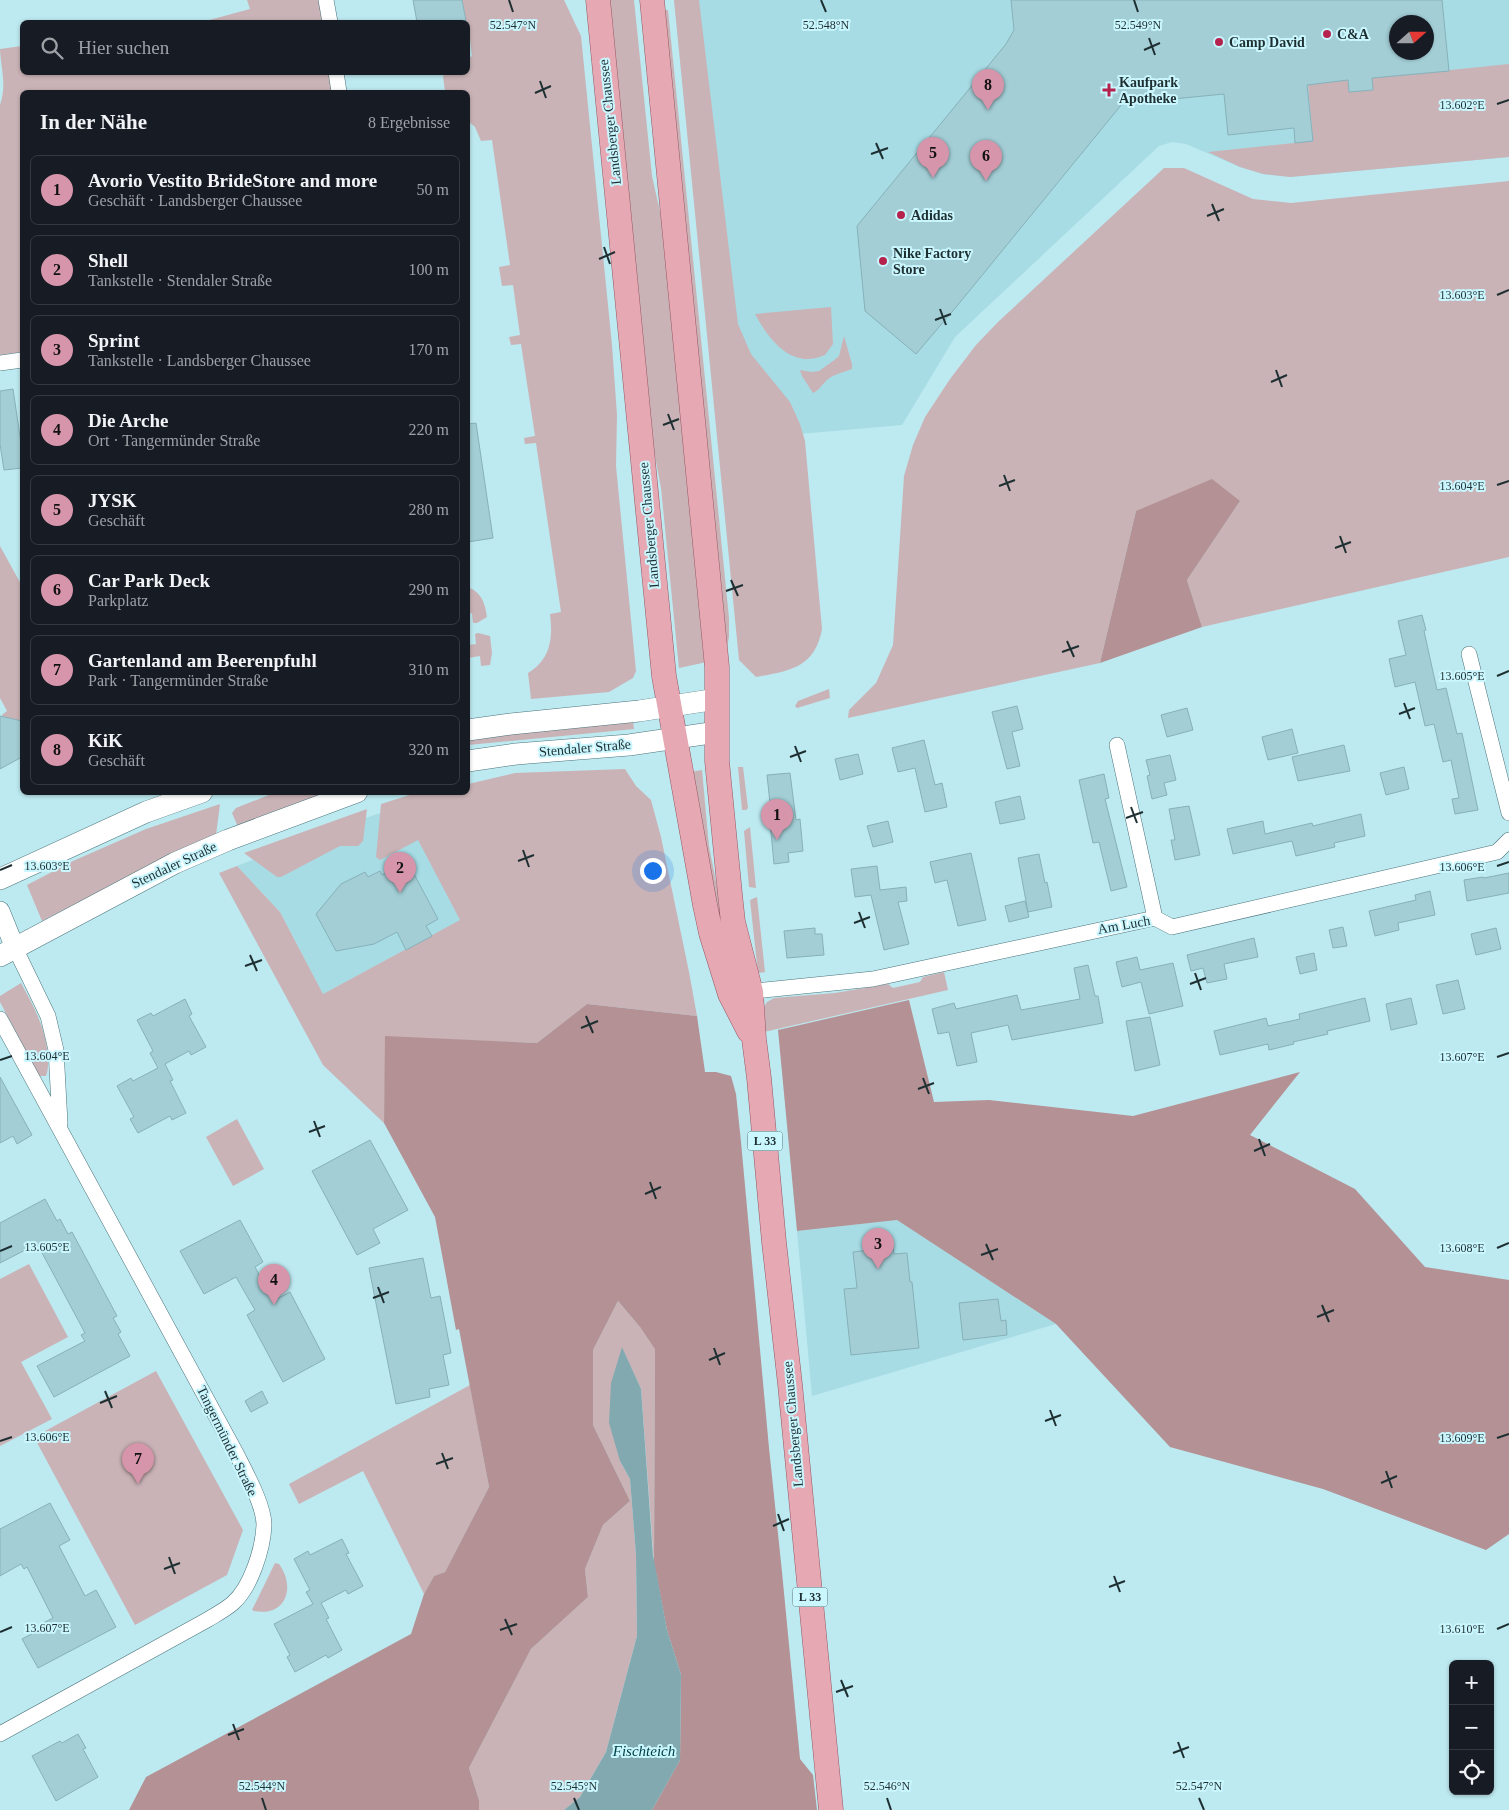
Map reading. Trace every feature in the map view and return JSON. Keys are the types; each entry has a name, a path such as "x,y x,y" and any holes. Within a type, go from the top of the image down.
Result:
{"main road":[{"name":"Landsberger Chaussee","path":"598,0 664,676 704,905 716,949 741,993"},
{"name":"Landsberger Chaussee","path":"652,0 717,667 709,701 710,733 717,761 741,993 754,1039 759,1078 831,1810"},
{"path":"470,730 709,701"},
{"name":"Stendaler Straße","path":"470,761 516,754 629,745 710,733"},
{"path":"0,879 146,812 194,795"},
{"name":"Stendaler Straße","path":"8,952 175,863 228,840 348,795"}],"street":[{"path":"326,0 330,20"},
{"path":"336,75 339,90"},
{"path":"0,363 20,360"},
{"path":"1469,654 1509,812"},
{"path":"1117,745 1155,918"},
{"name":"Am Luch","path":"741,993 873,979 1155,918 1172,927 1497,852 1509,840"},
{"path":"0,911 8,952"},
{"name":"Tangermünder Straße","path":"8,952 48,1016 56,1050 60,1129"},
{"name":"Tangermünder Straße","path":"0,1019 236,1453 250,1480 264,1524 258,1560 248,1582 234,1602 207,1620 0,1734"}],"shaded area":[{"path":"247,0 319,0 322,20 209,20 250,9"},
{"path":"462,0 564,0 581,36 612,345 617,415 616,466 636,671 633,678 609,692 531,699 528,673 542,661 549,647 551,631 550,614 561,612 536,443 525,444 524,438 535,436 521,344 511,345 509,337 520,335 513,285 502,286 499,267 510,265 492,140 481,141 475,127 470,123 470,90 445,90 444,75 470,75 470,58 472,56 470,20 466,20"},
{"path":"608,0 634,0 652,176 663,225 707,662 679,668 661,488 652,440"},
{"path":"674,0 1509,0 1509,157 1290,177 1263,174 1240,167 1186,144 1172,142 1159,146 955,337 902,425 719,441"},
{"path":"674,0 699,0 738,324 751,354 790,402 805,441 822,629 819,642 807,660 790,669 756,677 739,660"},
{"path":"663,10 668,10 729,618 727,647"},
{"path":"20,46 20,75 330,75 332,90 20,90 20,352 0,355 0,105 3,84 0,49"},
{"path":"1509,64 1509,157 1290,177 1263,174 1240,167 1208,152 1313,141 1308,85 1348,80 1349,92 1373,90 1372,78"},
{"path":"1164,168 1184,168 1253,199 1291,203 1509,181 1509,557 1202,627 1187,580 1240,501 1136,511 1100,663 848,718 849,710 876,683 893,645 904,476 913,445 925,417 950,379 976,345 998,322"},
{"path":"831,307 833,344 825,355 813,359 802,359 783,350 767,333 755,314"},
{"path":"844,336 852,369 831,377 813,393 800,370 819,371 833,361 839,356"},
{"path":"1212,479 1240,501 1187,580 1202,627 1100,663 1136,511"},
{"path":"0,546 20,582 20,721 9,728 2,715 7,711 0,698"},
{"path":"470,588 480,595 487,617 477,623 473,623 472,613 470,614"},
{"path":"475,634 490,636 492,653 490,665 481,666 480,656 470,658 470,645 476,644"},
{"path":"829,689 830,698 797,708 795,706 798,701"},
{"path":"633,721 634,729 470,745 470,737"},
{"path":"738,767 743,767 748,808 746,810 742,810"},
{"path":"625,769 636,786 651,800 661,837 697,1016 587,1004 537,1043 386,1037 384,1123 323,1065 219,873 237,866 280,912 323,994 460,920 418,840 380,860 376,857 381,804 410,795 470,795 470,784 515,773"},
{"path":"702,770 709,846 728,943 725,947 690,772"},
{"path":"269,795 324,795 238,827 232,813 236,808"},
{"path":"220,804 216,835 182,849 42,921 27,885 73,861 146,829"},
{"path":"400,806 461,920 323,994 280,912 237,866 311,837"},
{"path":"367,809 363,841 358,846 340,846 281,877 277,877 244,853"},
{"path":"750,827 756,888 749,887 744,831"},
{"path":"757,897 765,972 758,973 750,900"},
{"path":"944,972 948,990 764,1032 762,1010 767,1002 774,998 835,993 888,984 893,988 920,982 923,977"},
{"path":"21,983 43,1030 48,1061 46,1076 38,1074 0,1002 0,996"},
{"path":"909,1000 934,1102 989,1100 1133,1116 1300,1072 1250,1135 1355,1189 1425,1267 1509,1280 1509,1534 1486,1550 1323,1489 1170,1447 1056,1324 897,1220 797,1231 778,1030"},
{"path":"587,1004 697,1016 705,1072 716,1072 731,1076 736,1094 741,1142 800,1759 813,1775 817,1810 652,1810 680,1760 681,1675 667,1630 654,1563 655,1349 640,1327 618,1301 593,1350 593,1425 630,1501 603,1525 585,1569 588,1597 531,1649 469,1768 479,1800 479,1810 129,1810 146,1777 411,1634 424,1594 434,1576 445,1572 489,1487 459,1329 456,1330 435,1217 384,1123 385,1036 537,1043"},
{"path":"237,1119 264,1169 233,1186 206,1137"},
{"path":"897,1220 1056,1324 812,1396 797,1231"},
{"path":"29,1264 68,1337 21,1362 52,1419 0,1446 0,1279"},
{"path":"618,1301 655,1348 654,1563 641,1389 622,1348 620,1461 630,1479 636,1555 637,1636 606,1752 580,1797 564,1810 479,1810 479,1800 469,1768 531,1649 588,1597 585,1569 603,1525 630,1501 593,1425 593,1350"},
{"path":"156,1371 243,1530 227,1575 135,1625 34,1437"},
{"path":"470,1385 489,1487 445,1572 434,1576 424,1594 363,1471 299,1504 289,1484"},
{"path":"275,1563 279,1564 287,1582 285,1598 274,1609 265,1612 254,1611 252,1610"}],"water":[{"name":"Fischteich","path":"622,1347 641,1389 653,1555 667,1630 681,1675 680,1760 652,1810 564,1810 580,1797 606,1752 637,1636 636,1555 630,1479 620,1461 609,1423 611,1383"}],"building":[{"path":"413,0 462,0 466,20 417,20"},
{"path":"1011,0 1442,0 1449,71 1372,78 1373,90 1349,92 1348,80 1307,85 1313,141 1295,143 1294,128 1228,135 1224,94 1122,104 916,354 865,311 857,226 1006,44 1014,30"},
{"path":"13,389 20,436 20,468 4,470 0,444 0,391"},
{"path":"476,423 493,538 470,542 470,424"},
{"path":"1422,615 1437,690 1446,688 1457,734 1462,733 1478,810 1455,814 1452,799 1459,798 1451,760 1443,762 1434,724 1425,726 1415,682 1395,687 1389,659 1406,655 1398,621"},
{"path":"1017,706 1023,729 1012,732 1020,766 1007,769 992,712"},
{"path":"1187,708 1193,730 1167,737 1161,715"},
{"path":"0,716 20,721 20,758 0,769"},
{"path":"1292,729 1298,753 1268,760 1262,737"},
{"path":"924,740 935,785 942,783 947,807 925,812 915,768 898,772 892,748"},
{"path":"1344,745 1350,771 1298,781 1292,757"},
{"path":"858,754 863,774 840,780 835,759"},
{"path":"1170,755 1176,780 1164,783 1167,795 1152,799 1147,776 1150,775 1146,760"},
{"path":"1404,767 1409,789 1386,795 1380,773"},
{"path":"790,773 796,820 800,819 803,851 788,853 789,862 774,864 767,775"},
{"path":"1104,774 1109,798 1105,799 1127,887 1111,891 1099,842 1093,843 1079,780"},
{"path":"1020,796 1025,819 1000,824 995,802"},
{"path":"1189,806 1200,855 1175,860 1171,840 1175,840 1169,809"},
{"path":"1361,814 1365,836 1334,843 1335,847 1296,856 1292,841 1233,854 1227,829 1263,821 1265,834 1312,823 1313,826"},
{"path":"888,821 893,842 873,847 867,826"},
{"path":"971,853 986,920 958,926 947,880 935,883 930,862"},
{"path":"1039,854 1052,907 1028,912 1018,858"},
{"path":"407,861 438,919 426,926 432,936 406,950 397,932 374,944 336,951 316,914 341,884 365,872 368,877 380,871 382,875"},
{"path":"877,866 880,890 906,887 907,901 898,902 909,944 884,950 871,895 855,897 851,869"},
{"path":"1509,873 1509,893 1467,901 1464,880"},
{"path":"1430,891 1435,915 1398,923 1399,930 1375,936 1369,911 1416,900 1415,895"},
{"path":"1025,901 1029,917 1009,922 1005,906"},
{"path":"1343,927 1347,946 1333,948 1329,930"},
{"path":"815,928 815,934 822,934 824,955 787,958 784,931"},
{"path":"1496,928 1501,949 1476,955 1471,934"},
{"path":"1254,938 1258,957 1224,964 1227,979 1207,983 1203,968 1191,971 1187,955"},
{"path":"1314,953 1317,970 1300,974 1296,957"},
{"path":"1137,957 1140,970 1173,963 1183,1006 1149,1014 1141,982 1122,987 1116,962"},
{"path":"1088,965 1095,996 1098,996 1103,1023 1012,1040 1008,1025 971,1033 977,1062 957,1066 949,1032 938,1034 932,1009 954,1003 956,1009 1017,995 1021,1010 1080,999 1074,968"},
{"path":"1458,980 1465,1009 1443,1014 1436,985"},
{"path":"1365,998 1370,1021 1327,1031 1328,1034 1269,1050 1268,1044 1220,1055 1214,1031 1266,1018 1268,1026 1300,1019 1299,1014"},
{"path":"1411,998 1417,1024 1391,1030 1386,1004"},
{"path":"185,999 192,1014 189,1016 206,1047 191,1055 189,1051 165,1064 173,1080 170,1081 186,1113 172,1120 170,1116 138,1133 130,1119 134,1117 117,1086 131,1078 133,1081 158,1068 150,1053 153,1051 137,1020 151,1013 153,1016"},
{"path":"1150,1017 1160,1065 1135,1071 1126,1021"},
{"path":"0,1077 32,1135 17,1144 13,1136 0,1143"},
{"path":"370,1140 408,1210 373,1229 380,1243 357,1255 312,1171"},
{"path":"45,1199 57,1221 60,1219 68,1234 72,1232 117,1316 113,1318 121,1332 118,1334 130,1356 54,1397 37,1366 85,1341 81,1335 85,1333 40,1249 36,1251 33,1246 0,1263 0,1223"},
{"path":"240,1220 263,1262 255,1267 273,1301 290,1292 325,1359 283,1382 247,1315 255,1310 236,1277 204,1294 180,1251"},
{"path":"893,1247 894,1254 907,1253 919,1348 851,1355 844,1289 857,1288 853,1252"},
{"path":"423,1258 431,1298 440,1296 451,1353 443,1355 449,1385 429,1389 430,1397 396,1404 369,1268"},
{"path":"998,1299 1001,1321 1006,1320 1007,1335 963,1340 959,1303"},
{"path":"262,1391 268,1403 251,1412 245,1401"},
{"path":"50,1503 70,1540 59,1546 85,1596 96,1590 116,1627 38,1668 22,1639 45,1627 43,1623 53,1618 27,1567 24,1569 21,1564 0,1576 0,1529"},
{"path":"342,1539 349,1553 346,1554 363,1586 348,1594 346,1590 321,1603 329,1618 326,1619 342,1650 328,1658 326,1655 295,1672 287,1657 290,1655 274,1624 313,1604 306,1592 310,1590 294,1559 308,1551 310,1555"},
{"path":"78,1734 86,1748 83,1749 98,1777 56,1801 32,1756"}],"place":[{"name":"C&A","path":"1327,34"},
{"name":"Camp David","path":"1219,42"},
{"name":"Kaufpark Apotheke","path":"1109,90"},
{"name":"KiK","path":"988,110"},
{"name":"JYSK","path":"933,178"},
{"name":"Car Park Deck","path":"986,181"},
{"name":"Adidas","path":"901,215"},
{"name":"Nike Factory Store","path":"883,261"},
{"name":"Avorio Vestito BrideStore and more","path":"777,840"},
{"name":"Shell","path":"400,893"},
{"name":"Sprint","path":"878,1269"},
{"name":"Die Arche","path":"274,1305"},
{"name":"Gartenland am Beerenpfuhl","path":"138,1484"}]}
